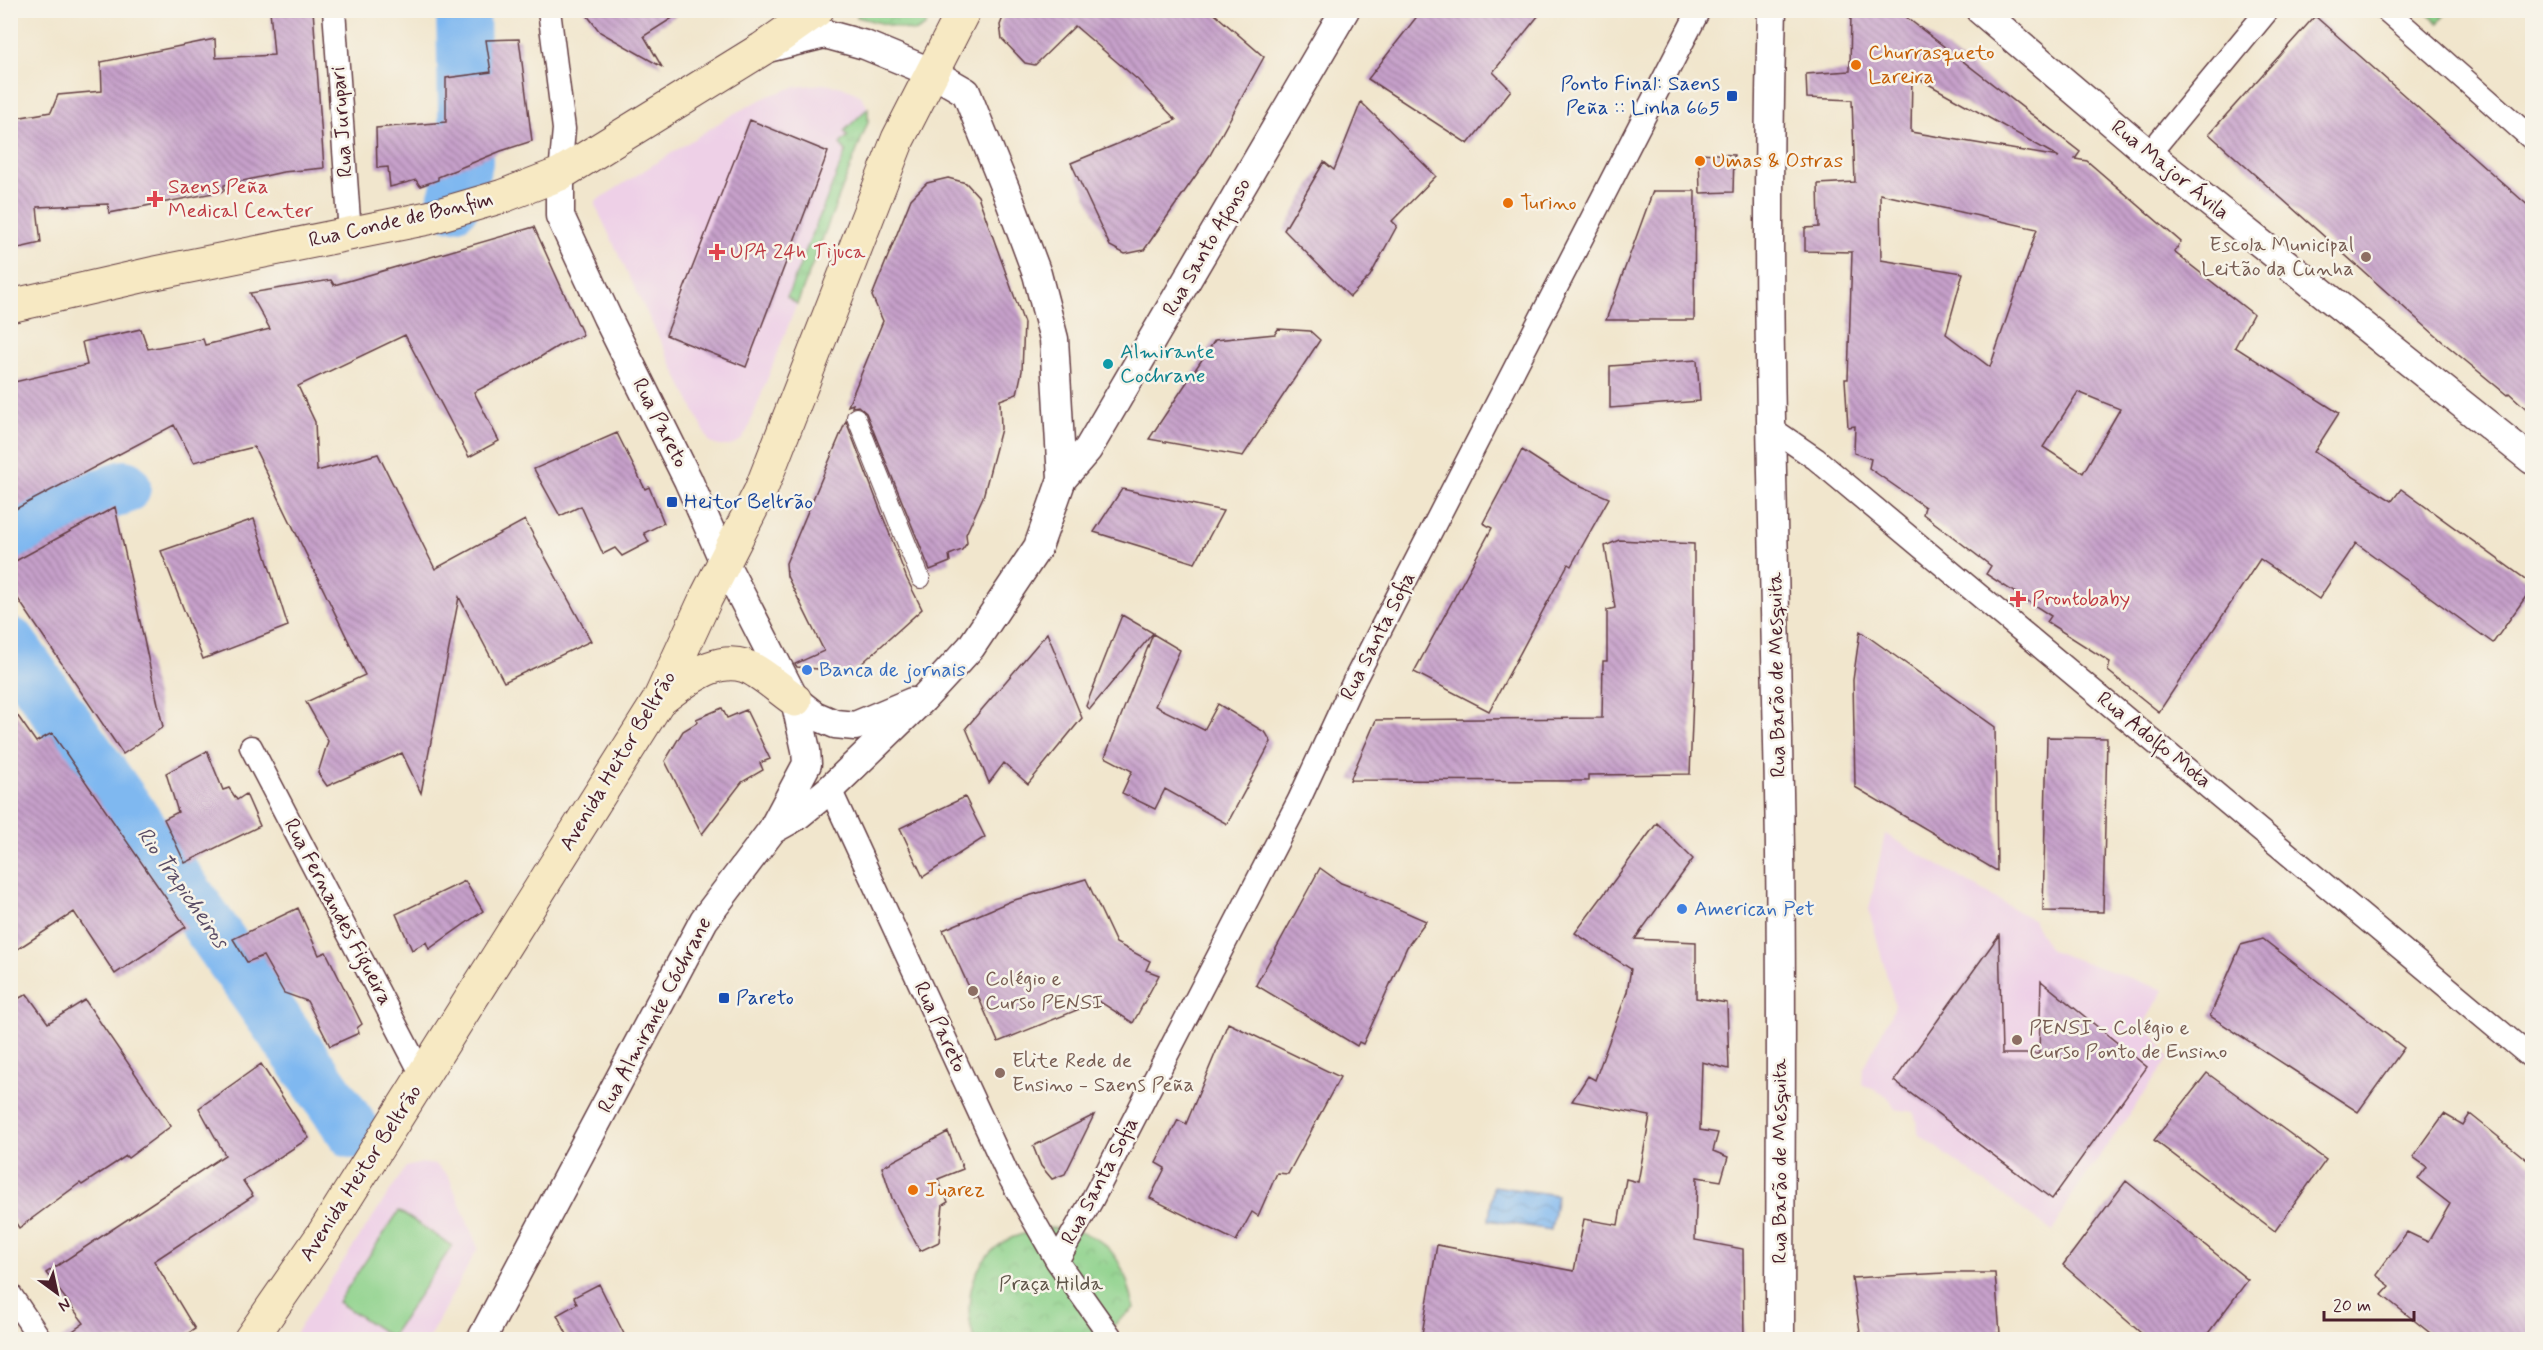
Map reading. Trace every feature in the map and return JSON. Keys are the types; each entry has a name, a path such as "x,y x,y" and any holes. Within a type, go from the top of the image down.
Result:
{"main road":[{"name":"Rua Conde de Bonfim","path":"10,306 155,273 428,218 503,196 560,174 762,49 817,10"},
{"path":"933,73 964,10"},
{"name":"Avenida Heitor Beltrão","path":"250,1340 322,1236 659,700 724,562 760,492 898,139 933,73"},
{"path":"659,700 694,674 715,665 742,665 756,671 795,700"}],"street":[{"name":"Rua Jurupari","path":"334,10 350,234"},
{"path":"549,10 564,129 560,174"},
{"name":"Rua Santo Afonso","path":"1062,479 1089,450 1346,10"},
{"name":"Rua Santa Sofia","path":"1057,1261 1092,1200 1294,811 1353,683 1699,10"},
{"name":"Rua Barão de Mesquita","path":"1772,10 1769,96 1771,428 1779,795 1780,1340"},
{"name":"Rua Major Ávila","path":"1980,10 2149,154 2532,459"},
{"path":"2149,154 2268,10"},
{"path":"2386,10 2532,139"},
{"name":"Rua Almirante Cóchrane","path":"481,1340 704,920 772,830 797,816 830,789 923,699 971,647 1038,547 1062,479 1054,339 1037,274 966,92 933,73 865,45 825,34 762,49"},
{"name":"Rua Pareto","path":"560,174 560,216 688,480 724,562 795,700 807,764 772,830"},
{"path":"856,417 921,579"},
{"name":"Rua Adolfo Mota","path":"1771,428 1816,459 2532,1058"},
{"name":"Rua Pareto","path":"795,700 814,715 836,724 855,726 882,713 923,699"},
{"name":"Rua Fernandes Figueira","path":"251,747 423,1077"},
{"name":"Rua Pareto","path":"830,789 1008,1174 1057,1261 1113,1340"},
{"path":"10,1294 41,1340"}],"shaded area":[{"name":"UPA 24h Tijuca","path":"823,84 844,87 861,96 868,108 868,122 747,431 741,440 730,446 719,446 710,443 595,205 596,201 733,114 768,96 794,87"},
{"name":"PENSI - Colégio e Curso Ponto de Ensino","path":"1885,834 2033,920 2050,950 2164,990 2145,1022 2169,1058 2067,1203 2053,1232 1919,1135 1914,1112 1895,1109 1887,1096 1862,1084 1863,1070 1895,1006 1869,910"},
{"path":"422,1163 436,1165 449,1177 478,1248 428,1339 291,1340 406,1167"}],"green space":[{"path":"858,10 932,11 925,26 915,32 857,17"},
{"path":"2424,11 2448,11 2438,23"},
{"path":"868,108 868,122 797,304 787,297 846,151 840,144 848,136 844,131"},
{"path":"399,1211 452,1246 391,1337 338,1302"},
{"name":"Praça Hilda","path":"1042,1228 1080,1232 1095,1238 1106,1246 1116,1257 1123,1271 1134,1308 1097,1339 974,1339 969,1312 970,1299 976,1274 983,1262 1006,1240"}],"water":[{"path":"1493,1186 1557,1195 1551,1230 1489,1220"}],"building":[{"path":"270,10 313,10 324,168 283,172 224,185 224,191 109,213 108,204 37,207 41,243 10,250 10,119 51,112 58,95 102,91 101,62 215,39 216,58 274,55"},
{"path":"583,10 685,10 644,36 662,67 600,32"},
{"path":"1006,10 1210,10 1264,57 1210,155 1144,250 1125,254 1110,246 1071,163 1176,120 1138,80 1075,26 1035,65 1025,63 1002,39 1000,25"},
{"path":"1422,10 1543,10 1493,72 1511,90 1468,144 1368,79"},
{"path":"1851,10 1897,10 2080,152 2075,159 2087,161 2181,242 2174,252 2253,314 2235,347 2339,413 2314,452 2392,501 2401,489 2532,584 2532,588 2493,643 2356,543 2319,599 2260,559 2159,712 2108,671 2110,662 2047,622 2051,616 1986,574 1991,566 1923,514 1925,507 1869,468 1871,459 1854,453 1855,426 1848,427 1845,379 1848,379 1852,252 1805,251 1805,228 1819,227 1818,184 1855,182 1852,100 1807,98 1806,74 1850,71","holes":["1912,75 2059,157 1911,132","1880,194 2037,229 1990,367 1946,334 1963,273 1881,260","2078,392 2120,409 2083,473 2043,447"]},
{"path":"2315,16 2532,209 2532,414 2509,393 2507,395 2444,343 2209,134"},
{"path":"519,39 532,141 501,151 420,186 416,180 390,187 388,167 377,168 376,128 446,122 446,78 491,72 486,40"},
{"path":"1361,102 1436,176 1392,221 1397,226 1370,276 1350,297 1284,230 1324,162 1334,170"},
{"path":"750,120 828,152 746,367 666,335"},
{"path":"1699,153 1734,155 1733,192 1700,193"},
{"path":"948,178 966,183 978,196 1024,323 1022,371 1017,394 1000,400 1001,429 983,497 966,534 967,543 962,550 949,555 950,562 930,570 866,413 858,406 852,407 853,404 848,406 883,321 872,296 911,199 927,183"},
{"path":"1653,191 1695,191 1694,320 1606,320"},
{"path":"534,227 583,335 558,346 529,364 474,392 499,441 469,457 405,335 298,386 315,422 317,471 378,454 435,569 525,520 591,641 504,682 459,597 421,793 402,753 327,786 318,773 328,741 306,702 365,675 254,447 194,462 174,425 10,512 10,383 87,365 82,342 141,329 148,349 203,339 205,345 270,329 250,293 331,280 334,285"},
{"path":"1278,329 1310,331 1320,340 1243,456 1149,439 1215,340 1275,334"},
{"path":"1697,360 1700,401 1610,408 1610,366"},
{"path":"846,421 907,579 922,609 859,666 849,672 797,667 795,664 824,651 787,576 786,563"},
{"path":"617,433 645,489 649,487 664,523 644,533 649,542 622,556 615,548 603,554 581,506 560,516 534,469"},
{"path":"1522,450 1570,481 1609,498 1571,566 1568,564 1489,711 1414,672 1492,528 1483,523"},
{"path":"1122,489 1223,511 1195,563 1094,532"},
{"path":"115,507 163,727 123,754 10,587 10,564"},
{"path":"254,519 288,626 203,659 161,551"},
{"path":"1619,540 1694,544 1694,671 1690,774 1588,775 1588,781 1350,780 1376,720 1602,718 1603,661 1607,661 1607,610 1615,608 1605,546"},
{"path":"1122,615 1153,633 1090,709 1086,706"},
{"path":"1860,631 1995,727 1997,871 1855,787 1853,680"},
{"path":"1047,633 1082,718 1028,784 1004,763 989,783 966,728"},
{"path":"1153,634 1180,650 1155,706 1204,730 1218,704 1266,733 1271,742 1227,824 1165,789 1155,809 1122,793 1132,771 1105,757"},
{"path":"10,705 36,742 52,733 186,927 115,974 74,912 10,954"},
{"path":"722,708 727,718 746,710 770,759 760,763 763,770 742,782 702,834 665,761 683,731 698,722 696,719"},
{"path":"2047,737 2107,738 2103,912 2043,911"},
{"path":"207,751 223,790 229,788 237,800 246,794 260,826 185,863 164,819 178,812 166,773"},
{"path":"965,797 985,837 923,877 900,828"},
{"path":"1657,823 1693,859 1635,939 1696,942 1696,998 1727,1003 1729,1069 1702,1062 1700,1130 1718,1133 1713,1151 1728,1157 1721,1181 1697,1177 1695,1240 1743,1249 1744,1340 1421,1340 1437,1245 1574,1271 1584,1219 1618,1225 1626,1179 1638,1182 1650,1116 1572,1101 1588,1076 1595,1080 1627,992 1631,969 1575,933"},
{"path":"1320,868 1341,883 1426,921 1407,947 1363,1044 1359,1042 1357,1046 1256,985"},
{"path":"1086,879 1116,943 1150,961 1146,970 1159,975 1133,1023 1099,1001 998,1042 978,996 974,998 943,930 1011,901"},
{"path":"465,881 483,911 429,949 426,942 412,950 396,914"},
{"path":"298,908 319,955 326,952 362,1024 357,1028 359,1033 330,1046 307,1001 284,993 263,956 247,962 233,939"},
{"name":"PENSI - Colégio e Curso Ponto de Ensino","path":"1999,935 2002,1054 2039,1054 2041,981 2147,1067 2052,1199 1894,1081"},
{"path":"2263,939 2404,1048 2358,1112 2210,1016 2241,945"},
{"path":"27,994 48,1023 85,1000 171,1126 128,1158 126,1156 82,1185 80,1183 19,1228 10,1214 10,1003"},
{"path":"1228,1023 1340,1077 1288,1174 1277,1173 1258,1216 1252,1212 1236,1241 1150,1198 1165,1168 1156,1163 1178,1120 1186,1124"},
{"path":"261,1064 309,1138 243,1181 253,1196 154,1261 195,1329 178,1340 60,1340 84,1323 46,1273 225,1155 199,1108"},
{"path":"2207,1073 2326,1160 2275,1231 2154,1140"},
{"path":"2444,1114 2463,1125 2470,1114 2532,1164 2532,1340 2439,1340 2382,1295 2390,1286 2376,1275 2407,1232 2428,1242 2450,1204 2418,1179 2427,1167 2413,1157"},
{"path":"1094,1115 1065,1174 1052,1179 1041,1166 1033,1146"},
{"path":"948,1132 963,1169 938,1179 948,1202 943,1205 939,1242 920,1251 892,1198 882,1167"},
{"path":"2126,1181 2248,1280 2203,1340 2149,1340 2063,1265"},
{"path":"1995,1273 2000,1333 1947,1338 1861,1338 1852,1278"},
{"path":"599,1284 627,1340 570,1340 557,1315 577,1304 574,1297"}],"waterway":[{"name":"Rio Trapicheiros","path":"453,204 466,162 463,10"},
{"name":"Rio Trapicheiros","path":"10,536 33,522 124,487"},
{"name":"Rio Trapicheiros","path":"10,644 354,1132"}],"place":[{"name":"Churrasqueto Lareira","path":"1856,65"},
{"name":"Ponto Final: Saens Peña :: Linha 665","path":"1732,96"},
{"name":"Umas & Ostras","path":"1700,161"},
{"name":"Saens Peña Medical Center","path":"155,199"},
{"name":"Turino","path":"1508,203"},
{"name":"UPA 24h Tijuca","path":"717,252"},
{"name":"Escola Municipal Leitão da Cunha","path":"2366,257"},
{"name":"Almirante Cochrane","path":"1108,364"},
{"name":"Heitor Beltrão","path":"672,502"},
{"name":"Prontobaby","path":"2018,599"},
{"name":"Banca de jornais","path":"807,670"},
{"name":"American Pet","path":"1682,909"},
{"name":"Colégio e Curso PENSI","path":"973,991"},
{"name":"Pareto","path":"724,998"},
{"name":"PENSI - Colégio e Curso Ponto de Ensino","path":"2017,1040"},
{"name":"Elite Rede de Ensino - Saens Peña","path":"1000,1073"},
{"name":"Juarez","path":"913,1190"}]}
